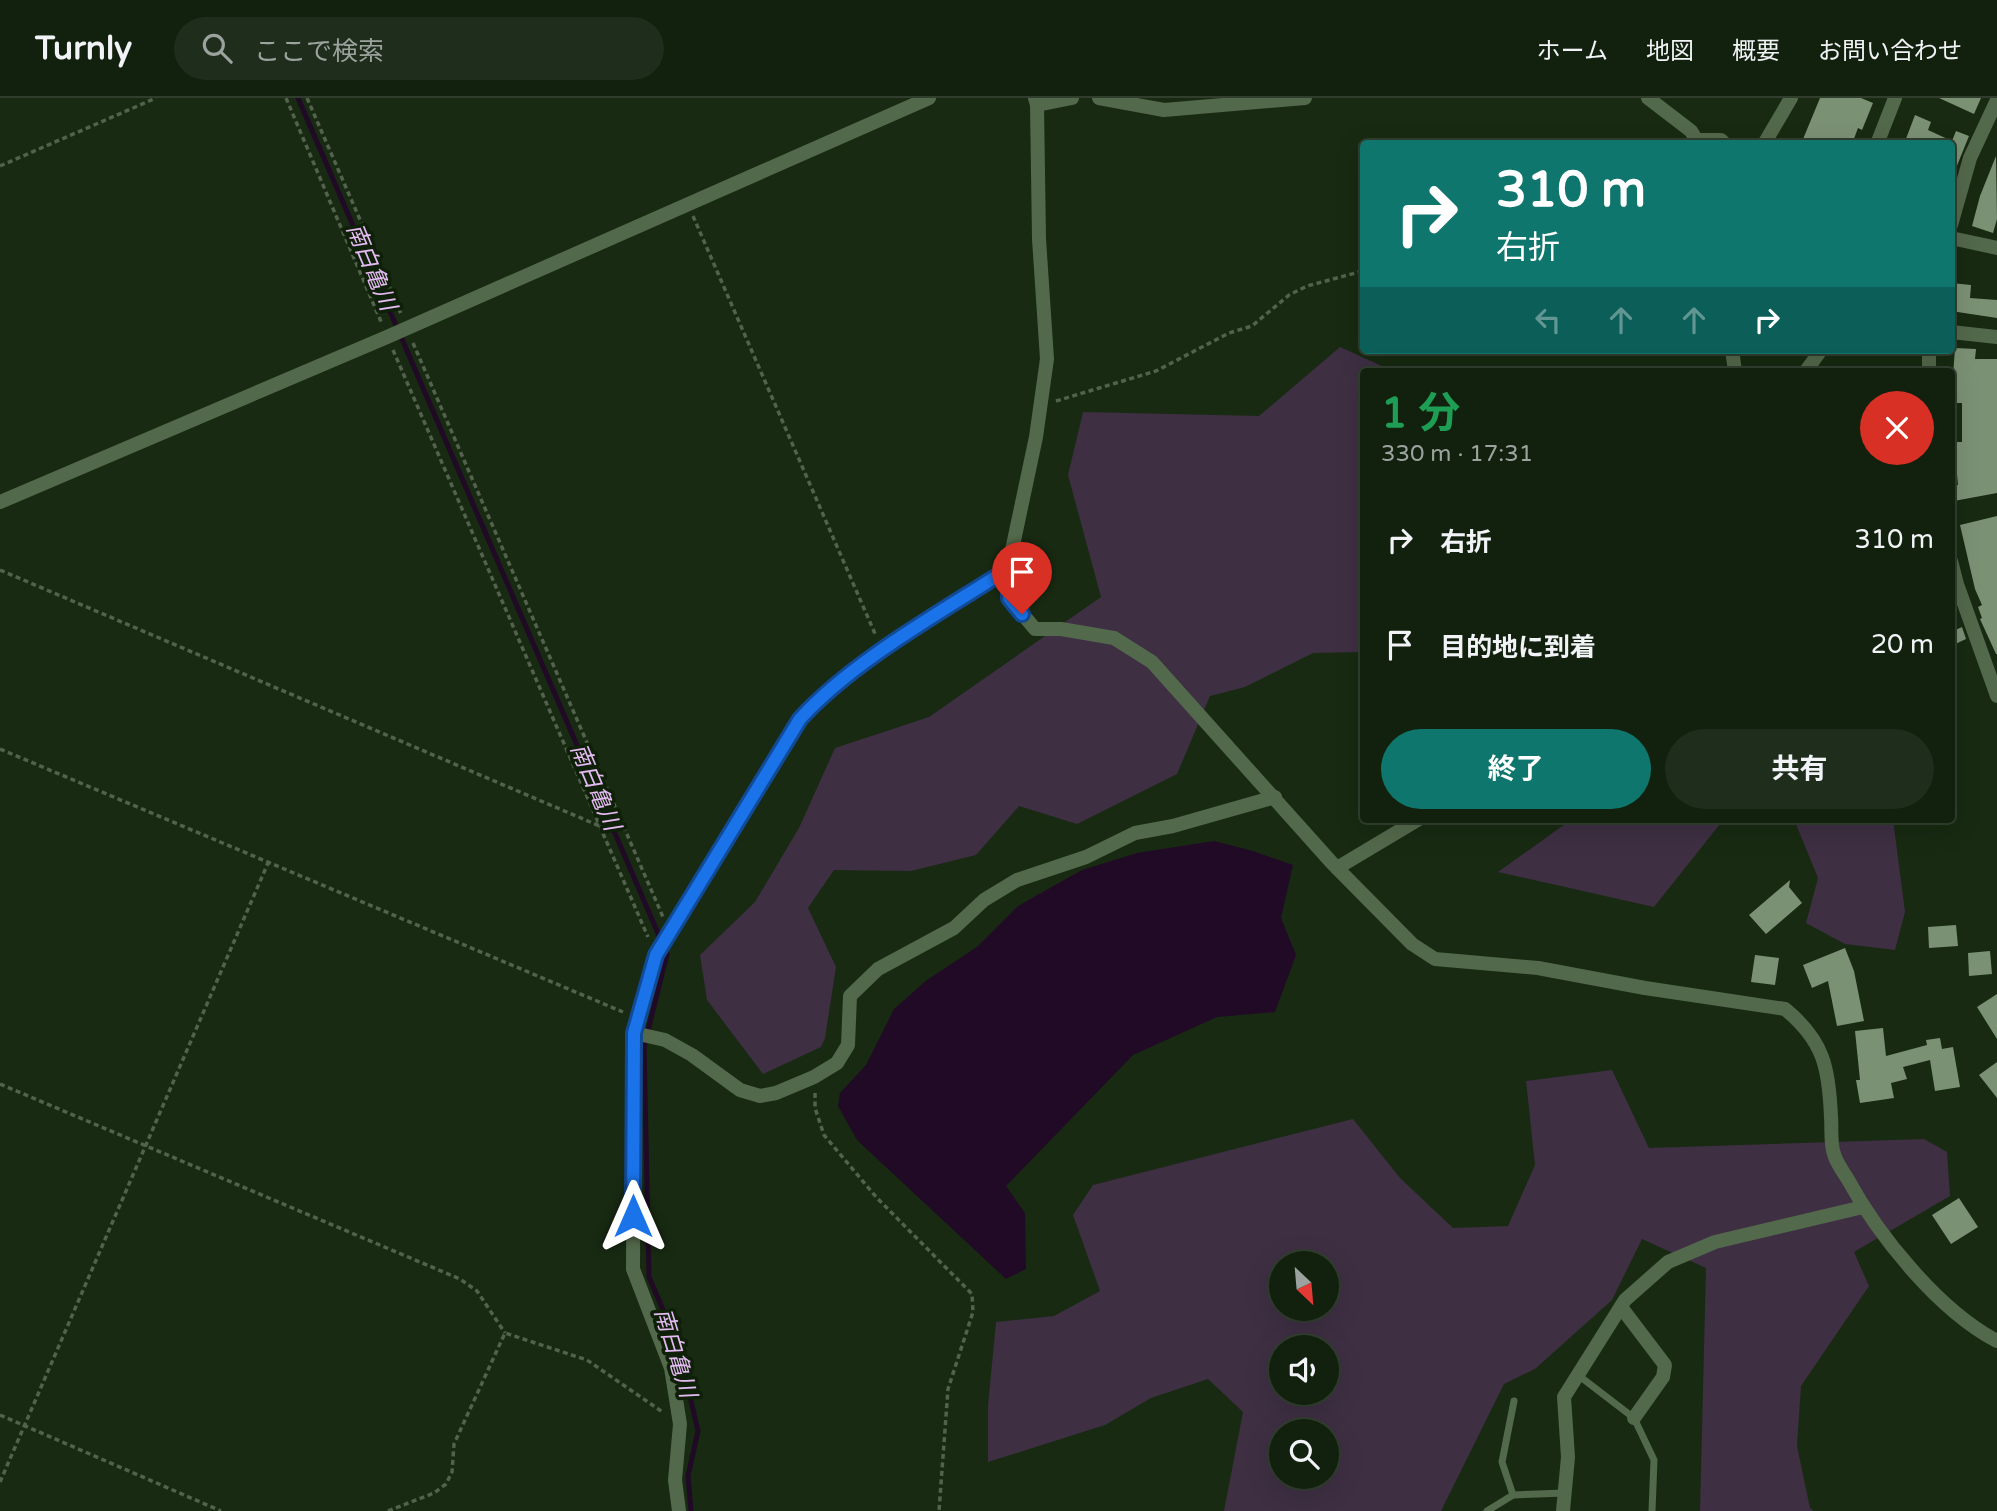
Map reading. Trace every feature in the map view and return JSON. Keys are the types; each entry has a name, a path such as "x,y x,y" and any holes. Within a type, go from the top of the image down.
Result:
{"street":[{"path":"0,502 387,337 929,98"},
{"path":"1072,98 1036,101 1039,239 1047,359 1008,569 1009,598 1035,629 1060,629 1114,638 1152,662 1337,868 1412,944 1435,959 1538,968 1644,988 1784,1009 1799,1020 1817,1042 1830,1082 1833,1153 1863,1207 1929,1288 1976,1329 1997,1341"},
{"path":"1098,98 1164,110 1305,98"},
{"path":"1648,98 1675,116 1697,140"},
{"path":"1766,140 1790,98"},
{"path":"1879,140 1895,98"},
{"path":"1955,211 1970,158 1997,100"},
{"path":"1955,239 1997,248"},
{"path":"1955,332 1997,337"},
{"path":"678,1511 675,1480 680,1424 671,1368 633,1269 636,1026 656,955 800,719 817,700 882,651 1008,569"},
{"path":"1955,576 1995,680 1997,696"},
{"path":"636,1026 692,1055 740,1090 760,1096 776,1093 814,1077 837,1063 848,1045 850,996 878,969 954,928 984,900 1017,880 1086,857 1135,833 1173,826 1275,797"},
{"path":"1337,868 1412,823"},
{"path":"1563,1511 1568,1457 1564,1397 1625,1300 1668,1262 1716,1242 1863,1207"},
{"path":"1621,1307 1665,1366 1664,1377 1634,1418"}],"lane":[{"path":"1578,1375 1634,1418 1654,1460 1652,1511"},
{"path":"1513,1495 1502,1462 1514,1401"},
{"path":"1487,1511 1513,1495 1565,1493"}],"path":[{"path":"0,166 156,98"},
{"path":"286,98 656,955"},
{"path":"307,98 669,932"},
{"path":"688,204 882,651"},
{"path":"1040,406 1156,371 1229,333 1252,326 1289,295 1307,286 1360,272"},
{"path":"0,570 602,827"},
{"path":"0,749 268,863 636,1026"},
{"path":"0,1482 268,863"},
{"path":"814,1077 815,1108 824,1135 877,1198 972,1294 973,1312 948,1389 939,1511"},
{"path":"0,1084 460,1279 477,1291 505,1333 587,1360 680,1424"},
{"path":"388,1511 434,1493 446,1484 452,1472 454,1444 505,1333"},
{"path":"0,1415 221,1511"}],"shaded area":[{"path":"1340,347 1386,368 1360,368 1360,652 1313,653 1245,687 1210,696 1177,774 1077,824 1019,806 976,855 911,871 834,870 808,908 836,967 825,1038 821,1047 763,1074 707,1000 700,955 755,902 799,828 835,748 929,717 1101,597 1068,475 1083,412 1259,416"},
{"path":"1566,823 1721,823 1654,907 1498,872"},
{"path":"1792,823 1894,823 1905,912 1895,950 1845,944 1806,923 1818,878 1796,824"},
{"path":"1214,841 1293,865 1281,918 1296,955 1275,1012 1217,1017 1133,1055 1006,1186 1025,1213 1026,1269 1006,1279 857,1140 838,1106 840,1093 866,1065 894,1009 927,980 977,947 1018,906 1082,870 1137,853"},
{"path":"1612,1070 1649,1148 1924,1139 1947,1152 1950,1196 1854,1252 1869,1286 1801,1386 1797,1446 1810,1508 1814,1511 1700,1511 1706,1268 1642,1239 1612,1300 1535,1369 1504,1384 1441,1511 1224,1511 1243,1412 1208,1379 1151,1398 1105,1425 988,1462 988,1406 996,1322 1054,1316 1100,1291 1073,1215 1093,1185 1353,1119 1400,1178 1453,1228 1508,1226 1535,1165 1526,1081"}],"building":[{"path":"1820,98 1861,98 1873,103 1862,130 1858,128 1854,140 1803,140"},
{"path":"1939,98 1981,98 1974,114"},
{"path":"1915,115 1931,122 1928,130 1950,140 1906,140"},
{"path":"1956,131 1969,136 1955,171 1955,140 1952,140"},
{"path":"1996,156 1997,219 1993,233 1972,226 1980,196"},
{"path":"1955,283 1971,285 1970,298 1997,300 1997,318 1955,312"},
{"path":"1955,348 1976,349 1975,359 1997,359 1997,493 1955,501 1955,485 1958,485 1955,442 1962,442 1962,403 1955,403"},
{"path":"1997,516 1996,654 1980,619 1982,618 1978,607 1982,605 1975,589 1960,525"},
{"path":"1962,627 1966,639 1955,644 1955,630"},
{"path":"1790,880 1789,887 1802,903 1766,934 1749,915"},
{"path":"1956,925 1958,946 1929,948 1928,927"},
{"path":"1845,948 1854,971 1864,1021 1837,1026 1828,981 1812,988 1803,965"},
{"path":"1990,951 1992,974 1969,976 1968,953"},
{"path":"1755,955 1779,958 1775,985 1751,982"},
{"path":"1997,994 1997,1039 1977,1007"},
{"path":"1883,1028 1886,1056 1927,1045 1926,1040 1940,1038 1942,1049 1953,1047 1960,1087 1935,1091 1930,1060 1903,1067 1907,1079 1891,1083 1894,1098 1860,1103 1856,1080 1860,1080 1855,1031"},
{"path":"1997,1062 1997,1098 1979,1075"},
{"path":"1959,1198 1978,1227 1951,1244 1932,1215"}],"waterway":[{"name":"南白亀川","path":"298,98 667,954 644,1047 649,1277 678,1345 698,1431 688,1476 691,1511"}],"route":[{"path":"633,1216 634,1033 656,955 800,719 817,700 882,651 1008,569 1009,598 1022,614"}]}
